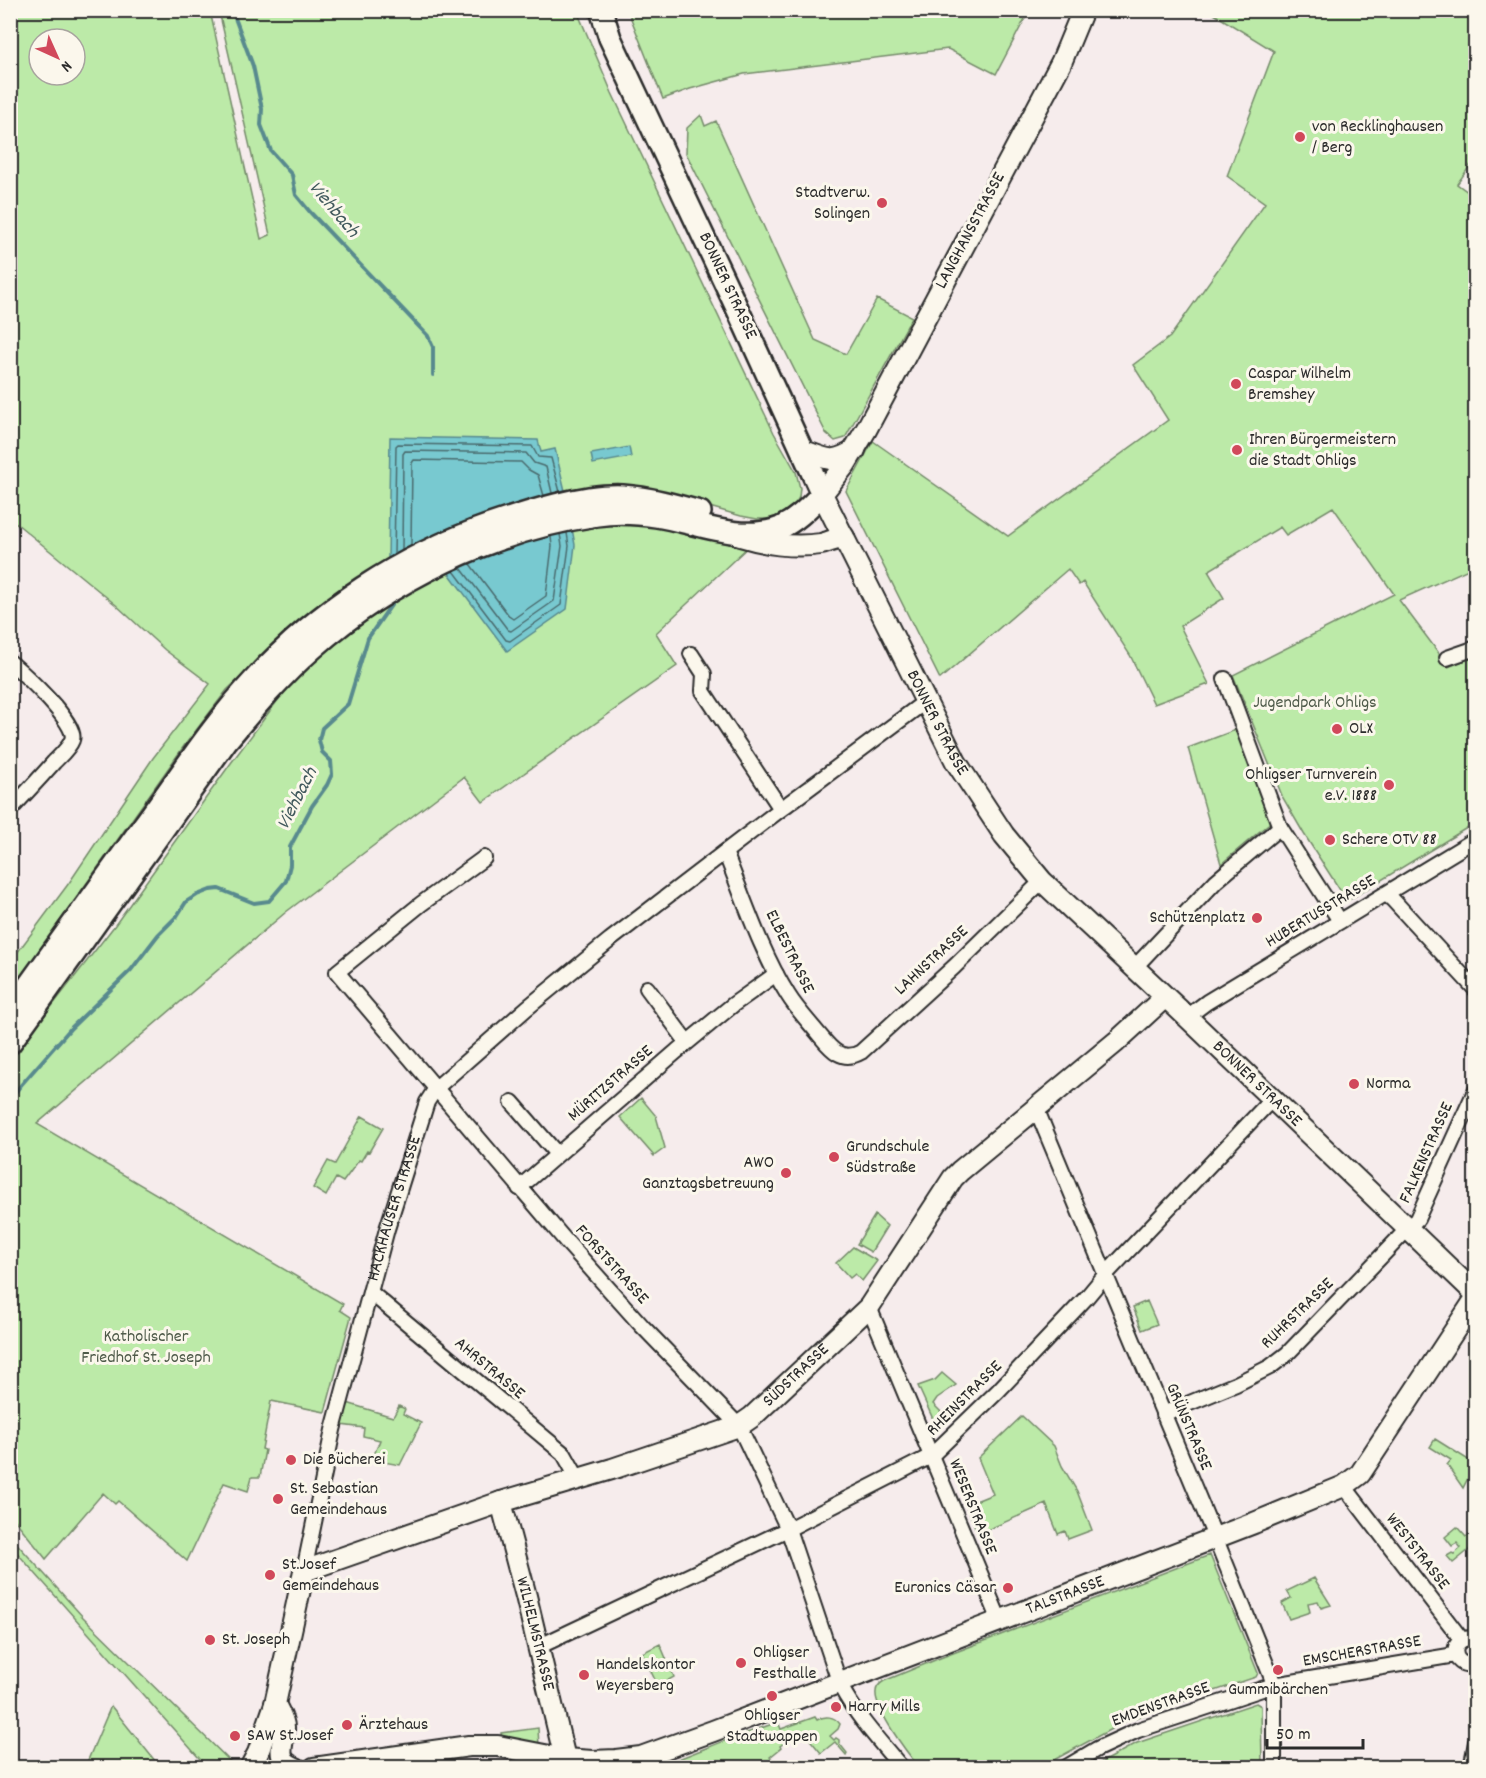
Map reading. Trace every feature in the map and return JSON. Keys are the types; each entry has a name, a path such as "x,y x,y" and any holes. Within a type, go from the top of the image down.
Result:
{"main road":[{"name":"BONNER STRASSE","path":"601,10 619,58 822,494 956,762 999,828 1042,881 1187,1017 1476,1296"},
{"name":"LANGHANSSTRASSE","path":"822,494 855,450 1061,63 1083,10"},
{"path":"802,450 830,460 844,457 855,450"},
{"path":"726,531 765,533 780,528 800,516 822,494"},
{"path":"596,507 622,496 658,501 738,522 780,528"},
{"path":"10,1011 215,726 255,679 307,641 362,588 394,568 444,543 506,519 541,509 596,507 621,513 655,516 726,531 753,540 792,545 822,543 844,537"},
{"path":"10,1043 227,740 307,641"},
{"name":"SÜDSTRASSE","path":"304,1571 501,1502 739,1426 752,1417 869,1307 953,1178 1116,1042 1166,997"},
{"name":"TALSTRASSE","path":"314,1767 469,1746 498,1746 566,1763 641,1757 1000,1621 1344,1486 1364,1469 1476,1296"},
{"name":"WILHELMSTRASSE","path":"501,1502 566,1763"},
{"name":"HACKHAUSER STRASSE","path":"258,1766 277,1709 304,1571"},
{"path":"277,1709 284,1725 281,1754 286,1762 296,1767"}],"street":[{"path":"1447,658 1476,648"},
{"path":"691,654 704,674 703,690 781,809"},
{"path":"10,662 40,689 68,724 73,735 72,740 10,810"},
{"path":"1225,678 1280,826 1340,921"},
{"name":"HACKHAUSER STRASSE","path":"304,1571 333,1430 391,1215 428,1102 436,1088 527,1008 610,940 926,701"},
{"path":"1134,968 1216,880 1280,826"},
{"name":"HUBERTUSSTRASSE","path":"1187,1017 1476,839"},
{"name":"ELBESTRASSE","path":"725,852 776,974 798,1010 829,1046 842,1056"},
{"name":"FORSTSTRASSE","path":"484,858 421,904 337,972 519,1188 642,1326 739,1426 788,1529 839,1682 850,1704 867,1728 902,1767"},
{"name":"LAHNSTRASSE","path":"842,1056 861,1053 1042,881"},
{"path":"1386,894 1476,990"},
{"name":"MÜRITZSTRASSE","path":"519,1188 687,1042 776,974"},
{"path":"647,988 687,1042"},
{"name":"FALKENSTRASSE","path":"1408,1229 1417,1218 1476,1089"},
{"name":"RHEINSTRASSE","path":"538,1647 788,1529 931,1456 998,1391 1272,1099"},
{"path":"512,1102 557,1154"},
{"name":"GRÜNSTRASSE","path":"1035,1108 1106,1274 1274,1685 1274,1767"},
{"name":"RUHRSTRASSE","path":"1163,1414 1250,1377 1280,1360 1408,1229"},
{"name":"AHRSTRASSE","path":"370,1292 564,1454 578,1479"},
{"name":"WESERSTRASSE","path":"869,1307 1000,1621"},
{"name":"WESTSTRASSE","path":"1344,1486 1469,1640"},
{"path":"1469,1640 1456,1646 1455,1654 1462,1663 1474,1668"},
{"name":"EMSCHERSTRASSE","path":"1274,1685 1455,1654"},
{"name":"EMDENSTRASSE","path":"1065,1767 1137,1730 1274,1685"},
{"path":"1471,1767 1476,1743"}],"green space":[{"path":"11,11 210,11 261,239 270,235 219,11 577,11 612,93 774,433 796,472 800,488 795,505 781,516 757,519 678,498 430,538 388,560 330,599 284,636 227,690 184,746 11,990 11,961 69,883 153,758 210,684 165,650 116,605 11,519"},
{"path":"628,11 1029,11 996,74 948,49 744,74 663,99"},
{"name":"Jugendpark Ohligs","path":"1209,11 1475,11 1475,159 1457,184 1476,198 1475,564 1473,567 1399,600 1448,667 1475,656 1475,823 1347,901 1283,798 1233,675 1394,594 1333,507 1286,535 1280,527 1208,571 1224,598 1180,626 1209,684 1154,704 1130,655 1083,582 1079,585 1068,569 940,679 846,491 873,441 1008,536 1168,420 1133,365 1170,337 1265,203 1227,176 1274,51"},
{"path":"701,115 705,126 716,121 815,340 846,354 877,299 912,317 845,438 835,441 826,433 686,153 687,128"},
{"name":"Katholischer Friedhof St. Joseph","path":"626,522 656,525 750,545 656,633 677,666 483,802 464,777 286,912 37,1124 343,1304 340,1310 351,1317 325,1412 271,1401 262,1449 265,1450 260,1477 252,1477 248,1491 224,1483 187,1561 118,1501 115,1504 103,1493 46,1559 11,1515 10,1060 115,925 293,680 319,656 360,623 418,586 448,572 561,532"},
{"path":"1238,729 1273,820 1221,864 1188,748"},
{"path":"641,1098 656,1116 665,1148 654,1156 620,1117"},
{"path":"362,1116 383,1128 369,1152 367,1151 361,1161 359,1160 343,1182 336,1178 326,1196 313,1188 328,1161 335,1164"},
{"path":"875,1215 887,1226 871,1252 857,1244"},
{"path":"853,1247 877,1261 862,1281 855,1274 850,1278 836,1263"},
{"path":"1147,1301 1157,1324 1142,1330 1133,1307"},
{"path":"942,1373 956,1385 937,1398 933,1404 949,1420 939,1425 933,1419 918,1386 935,1380"},
{"path":"347,1403 393,1417 399,1406 405,1409 403,1414 421,1423 400,1465 372,1460 380,1440 363,1436 364,1428 341,1425"},
{"path":"1022,1416 1054,1446 1062,1466 1077,1491 1092,1530 1068,1539 1065,1531 1058,1534 1046,1504 978,1534 966,1505 993,1494 978,1458"},
{"path":"1435,1439 1475,1464 1463,1488 1447,1465 1451,1460 1430,1447"},
{"path":"1457,1527 1466,1537 1475,1530 1475,1545 1453,1563 1447,1556 1461,1548 1457,1543 1452,1546 1445,1537"},
{"path":"10,1536 83,1617 236,1767 207,1767 11,1546"},
{"path":"1210,1555 1258,1673 1256,1677 1126,1721 1041,1767 919,1767 880,1709 876,1690 884,1681"},
{"path":"1314,1578 1331,1605 1321,1608 1318,1601 1308,1603 1310,1612 1289,1619 1282,1603 1291,1598 1287,1591"},
{"path":"660,1644 674,1677 658,1686 642,1653"},
{"path":"1256,1703 1261,1706 1262,1767 1093,1767 1137,1743"},
{"path":"111,1706 160,1767 85,1767"},
{"path":"815,1717 817,1720 826,1717 838,1721 840,1724 838,1729 830,1736 834,1740 836,1738 839,1740 846,1755 835,1742 821,1753 802,1730 780,1746 781,1748 770,1757 774,1762 772,1767 658,1767 778,1722 781,1729"},
{"path":"538,1728 539,1746 502,1740 501,1733"}],"water":[{"path":"390,437 538,440 541,452 555,449 575,545 567,609 507,651 448,572 406,595 388,560"},
{"path":"629,447 631,457 593,464 591,454"}],"waterway":[{"name":"Viehbach","path":"232,10 253,66 262,109 261,125 271,151 292,175 296,195 310,212 428,336 433,347 433,375"},
{"name":"Viehbach","path":"10,1099 71,1028 131,970 158,935 177,916 186,902 197,895 219,889 254,903 269,901 286,881 290,865 290,847 332,774 331,761 322,752 319,740 322,728 348,704 368,638 396,598"}],"place":[{"name":"von Recklinghausen / Berg","path":"1300,137"},
{"name":"Stadtverw. Solingen","path":"882,203"},
{"name":"Caspar Wilhelm Bremshey","path":"1236,384"},
{"name":"Ihren Bürgermeistern die Stadt Ohligs","path":"1237,450"},
{"name":"OLX","path":"1337,729"},
{"name":"Ohligser Turnverein e.V. 1888","path":"1389,785"},
{"name":"Schere OTV 88","path":"1330,840"},
{"name":"Schützenplatz","path":"1257,918"},
{"name":"Norma","path":"1354,1084"},
{"name":"Grundschule Südstraße","path":"834,1157"},
{"name":"AWO Ganztagsbetreuung","path":"786,1173"},
{"name":"Die Bücherei","path":"291,1460"},
{"name":"St. Sebastian Gemeindehaus","path":"278,1499"},
{"name":"St.Josef Gemeindehaus","path":"270,1575"},
{"name":"Euronics Cäsar","path":"1008,1588"},
{"name":"St. Joseph","path":"210,1640"},
{"name":"Ohligser Festhalle","path":"741,1663"},
{"name":"Gummibärchen","path":"1278,1670"},
{"name":"Handelskontor Weyersberg","path":"584,1675"},
{"name":"Ohligser Stadtwappen","path":"772,1696"},
{"name":"Harry Mills","path":"836,1707"},
{"name":"Ärztehaus","path":"347,1725"},
{"name":"SAW St.Josef","path":"235,1736"}]}
